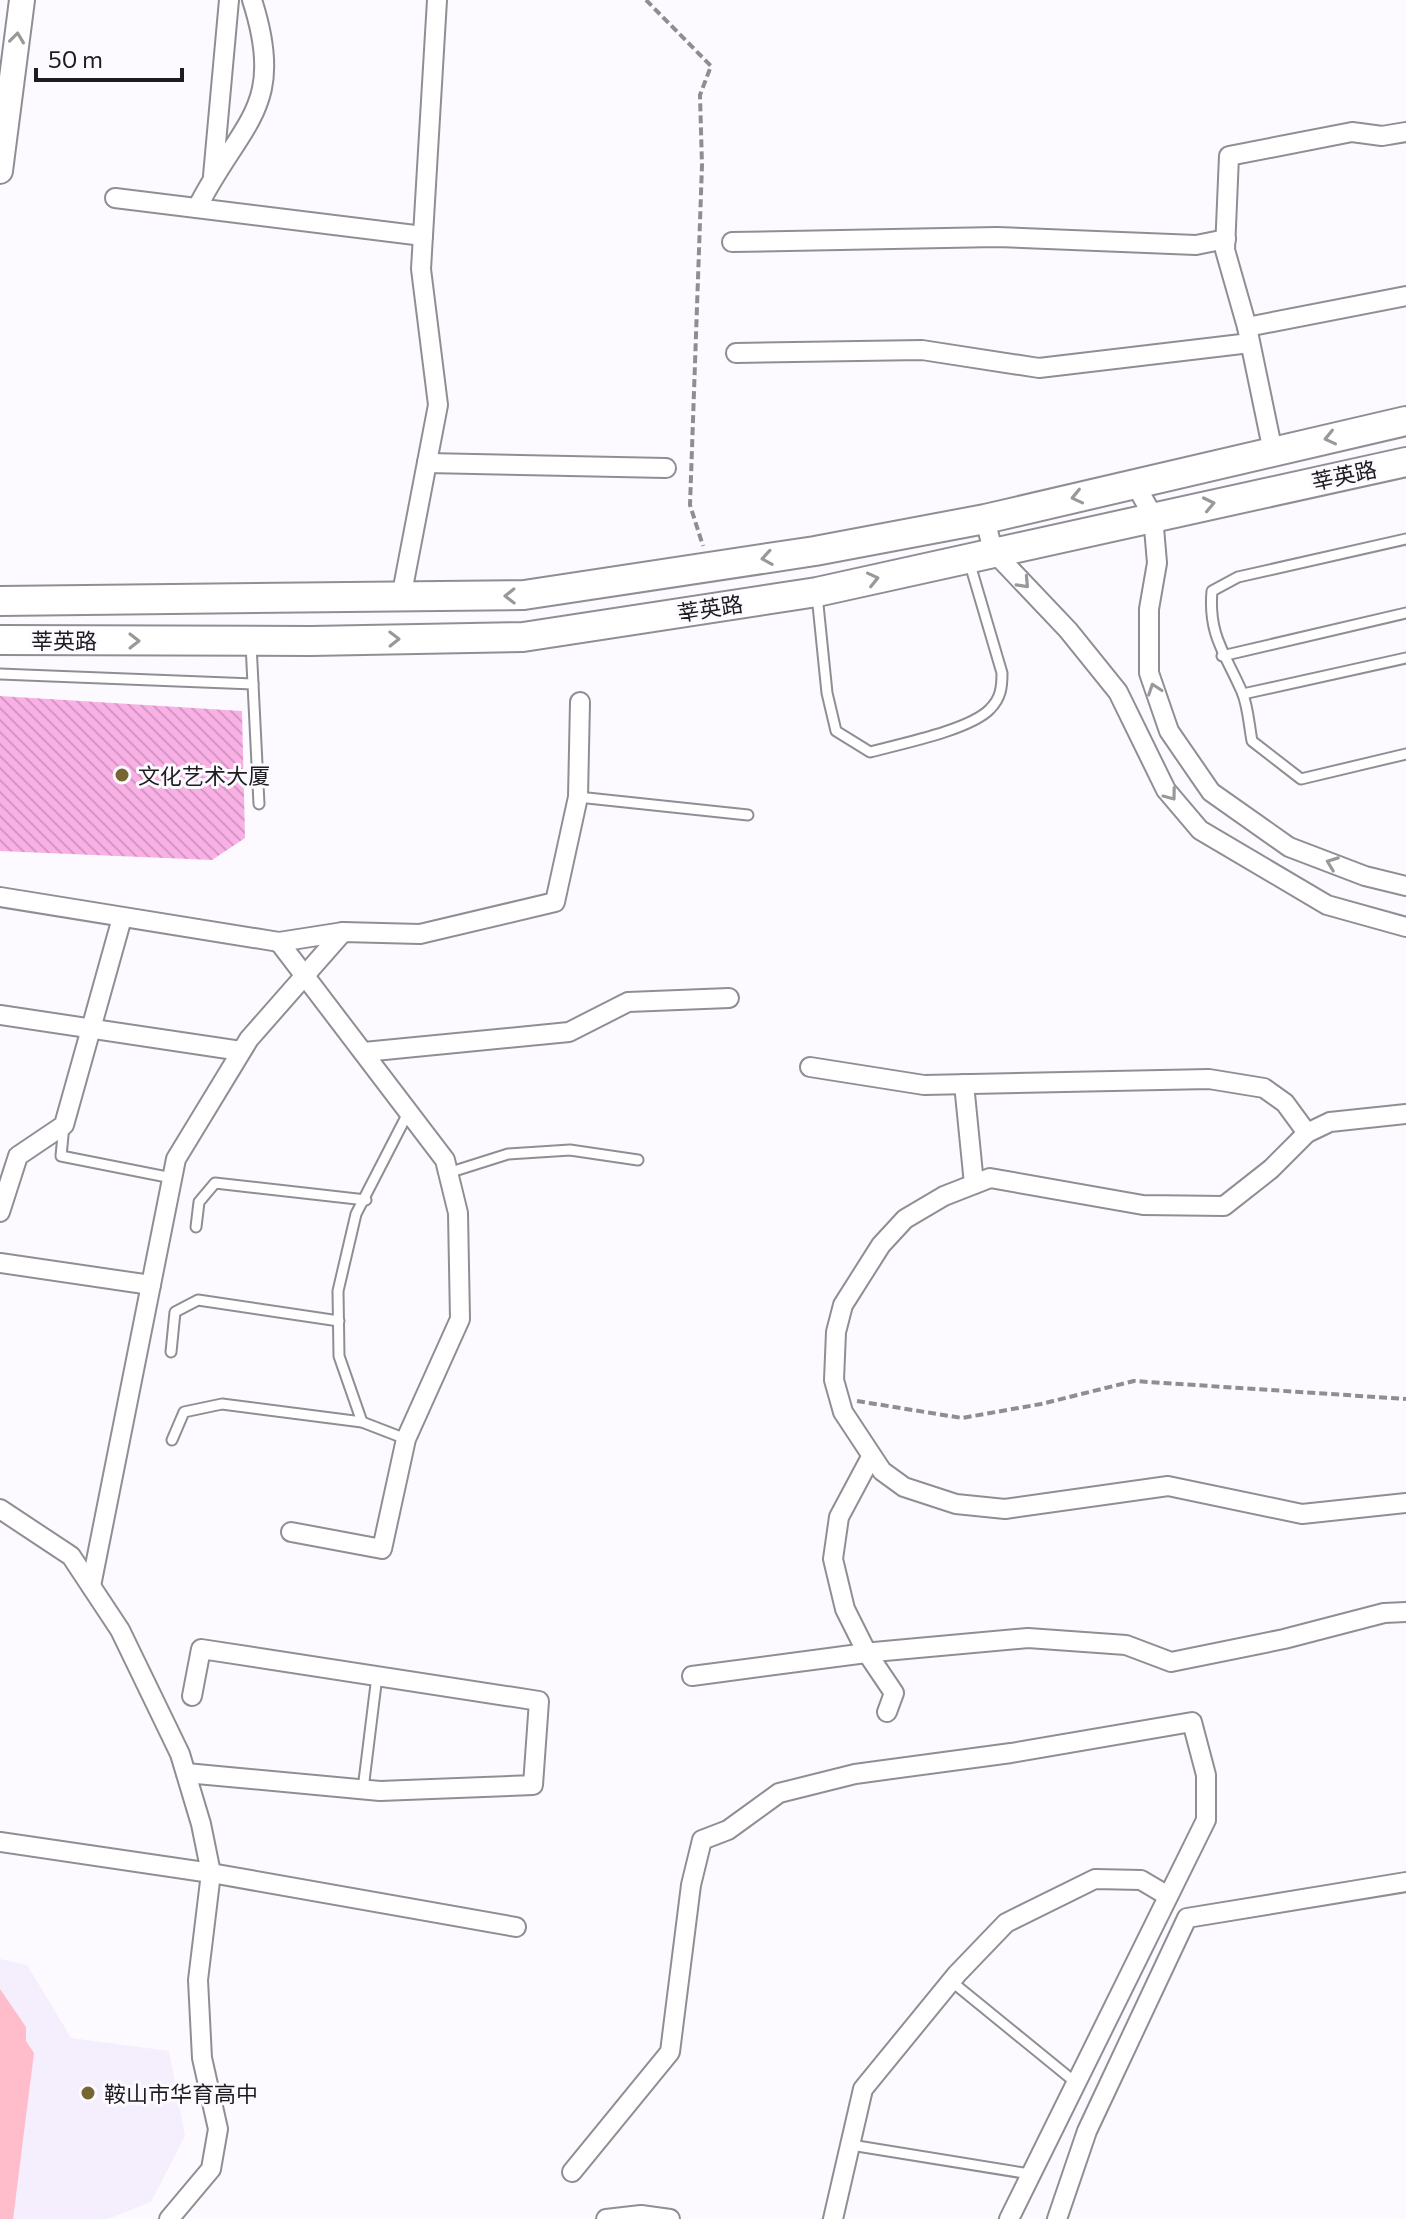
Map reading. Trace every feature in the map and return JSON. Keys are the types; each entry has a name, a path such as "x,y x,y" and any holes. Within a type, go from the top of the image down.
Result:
{"main road":[{"path":"0,171 22,0"},
{"name":"莘英路","path":"0,601 524,595 709,567 985,519 1406,421"},
{"name":"莘英路","path":"0,640 250,641 523,637 817,592 1406,462"}],"street":[{"path":"213,176 229,0"},
{"path":"197,208 213,176 241,139 261,99 267,71 252,0"},
{"path":"401,598 438,405 421,269 437,0"},
{"path":"1273,452 1249,335 1225,250 1229,156 1352,132 1382,136 1406,132"},
{"path":"115,198 423,236"},
{"path":"732,242 997,237 1196,245 1226,239"},
{"path":"736,353 922,350 1039,368 1249,335 1406,296"},
{"path":"427,463 666,468"},
{"path":"1135,484 1153,516 1157,563 1149,609 1149,673 1169,731 1177,744 1211,792 1289,847 1365,876 1406,886"},
{"path":"985,519 981,554 1068,630 1118,692 1166,790 1200,830 1327,905 1406,927"},
{"path":"0,897 279,942 343,932 420,934 555,902 578,797 580,702"},
{"path":"0,1212 18,1156 64,1125 122,918"},
{"path":"91,1586 176,1159 241,1051 343,932"},
{"path":"279,942 445,1160 458,1213 460,1319 406,1439 382,1549 291,1532"},
{"path":"364,1052 569,1032 628,1002 729,998"},
{"path":"0,1015 241,1051"},
{"path":"810,1067 924,1085 1209,1079 1264,1088 1285,1103 1307,1133"},
{"path":"964,1084 974,1184"},
{"path":"1406,1114 1330,1122 1307,1133 1271,1169 1224,1206 1143,1205 990,1178 944,1196 905,1219 881,1245 843,1305 836,1332 834,1380 843,1412 882,1471 904,1487 956,1504 1005,1509 1168,1486 1302,1514 1406,1503"},
{"path":"0,1263 151,1285"},
{"path":"871,1457 839,1517 833,1539 833,1559 845,1609 867,1653 894,1693 887,1712"},
{"path":"0,1509 71,1556 120,1630 180,1754 211,1873 198,1980 202,2058 218,2129 211,2169 169,2219"},
{"path":"692,1676 867,1653 1028,1638 1126,1645 1171,1662 1284,1639 1384,1613 1406,1612"},
{"path":"186,1773 363,1789 533,1785 539,1701 201,1649 192,1696"},
{"path":"572,2172 670,2052 691,1885 702,1840 728,1830 779,1793 855,1774 1011,1753 1192,1722 1206,1775 1206,1820 1009,2219"},
{"path":"0,1842 211,1873 516,1927"},
{"path":"833,2219 863,2089 951,1981 1006,1923 1095,1879 1141,1880 1168,1896"},
{"path":"1057,2219 1087,2131 1187,1918 1406,1882"},
{"path":"606,2219 641,2215 670,2219"}],"lane":[{"path":"1406,539 1238,577 1212,591 1209,618 1222,656 1243,694 1252,741 1301,779 1406,754"},
{"path":"817,592 827,693 836,731 870,752 950,730 990,710 1001,692 1002,673 981,554"},
{"path":"1222,656 1406,613"},
{"path":"250,641 259,804"},
{"path":"1243,694 1406,658"},
{"path":"0,674 253,684"},
{"path":"578,797 748,815"},
{"path":"362,1422 339,1356 338,1291 356,1214 366,1200 408,1113"},
{"path":"64,1125 61,1156 172,1178"},
{"path":"448,1173 508,1154 570,1150 638,1160"},
{"path":"196,1227 199,1202 215,1183 366,1200"},
{"path":"171,1352 175,1312 198,1300 339,1321"},
{"path":"172,1440 184,1412 222,1404 362,1422 406,1439"},
{"path":"363,1789 377,1676"},
{"path":"951,1981 1075,2082"},
{"path":"851,2145 1030,2174"}],"path":[{"path":"646,0 711,66 700,95 702,165 690,505 709,567"},
{"path":"839,1397 962,1418 1041,1404 1134,1381 1406,1399"}],"shaded area":[{"name":"鞍山市华育高中","path":"0,1959 27,1965 71,2038 169,2051 185,2136 151,2202 108,2219 0,2219"},
{"path":"0,1989 26,2027 26,2041 34,2053 13,2219 0,2219"}],"building":[{"name":"文化艺术大厦","path":"0,696 242,711 245,838 212,860 0,851"}],"place":[{"name":"文化艺术大厦","path":"122,775"},
{"name":"鞍山市华育高中","path":"88,2093"}]}
